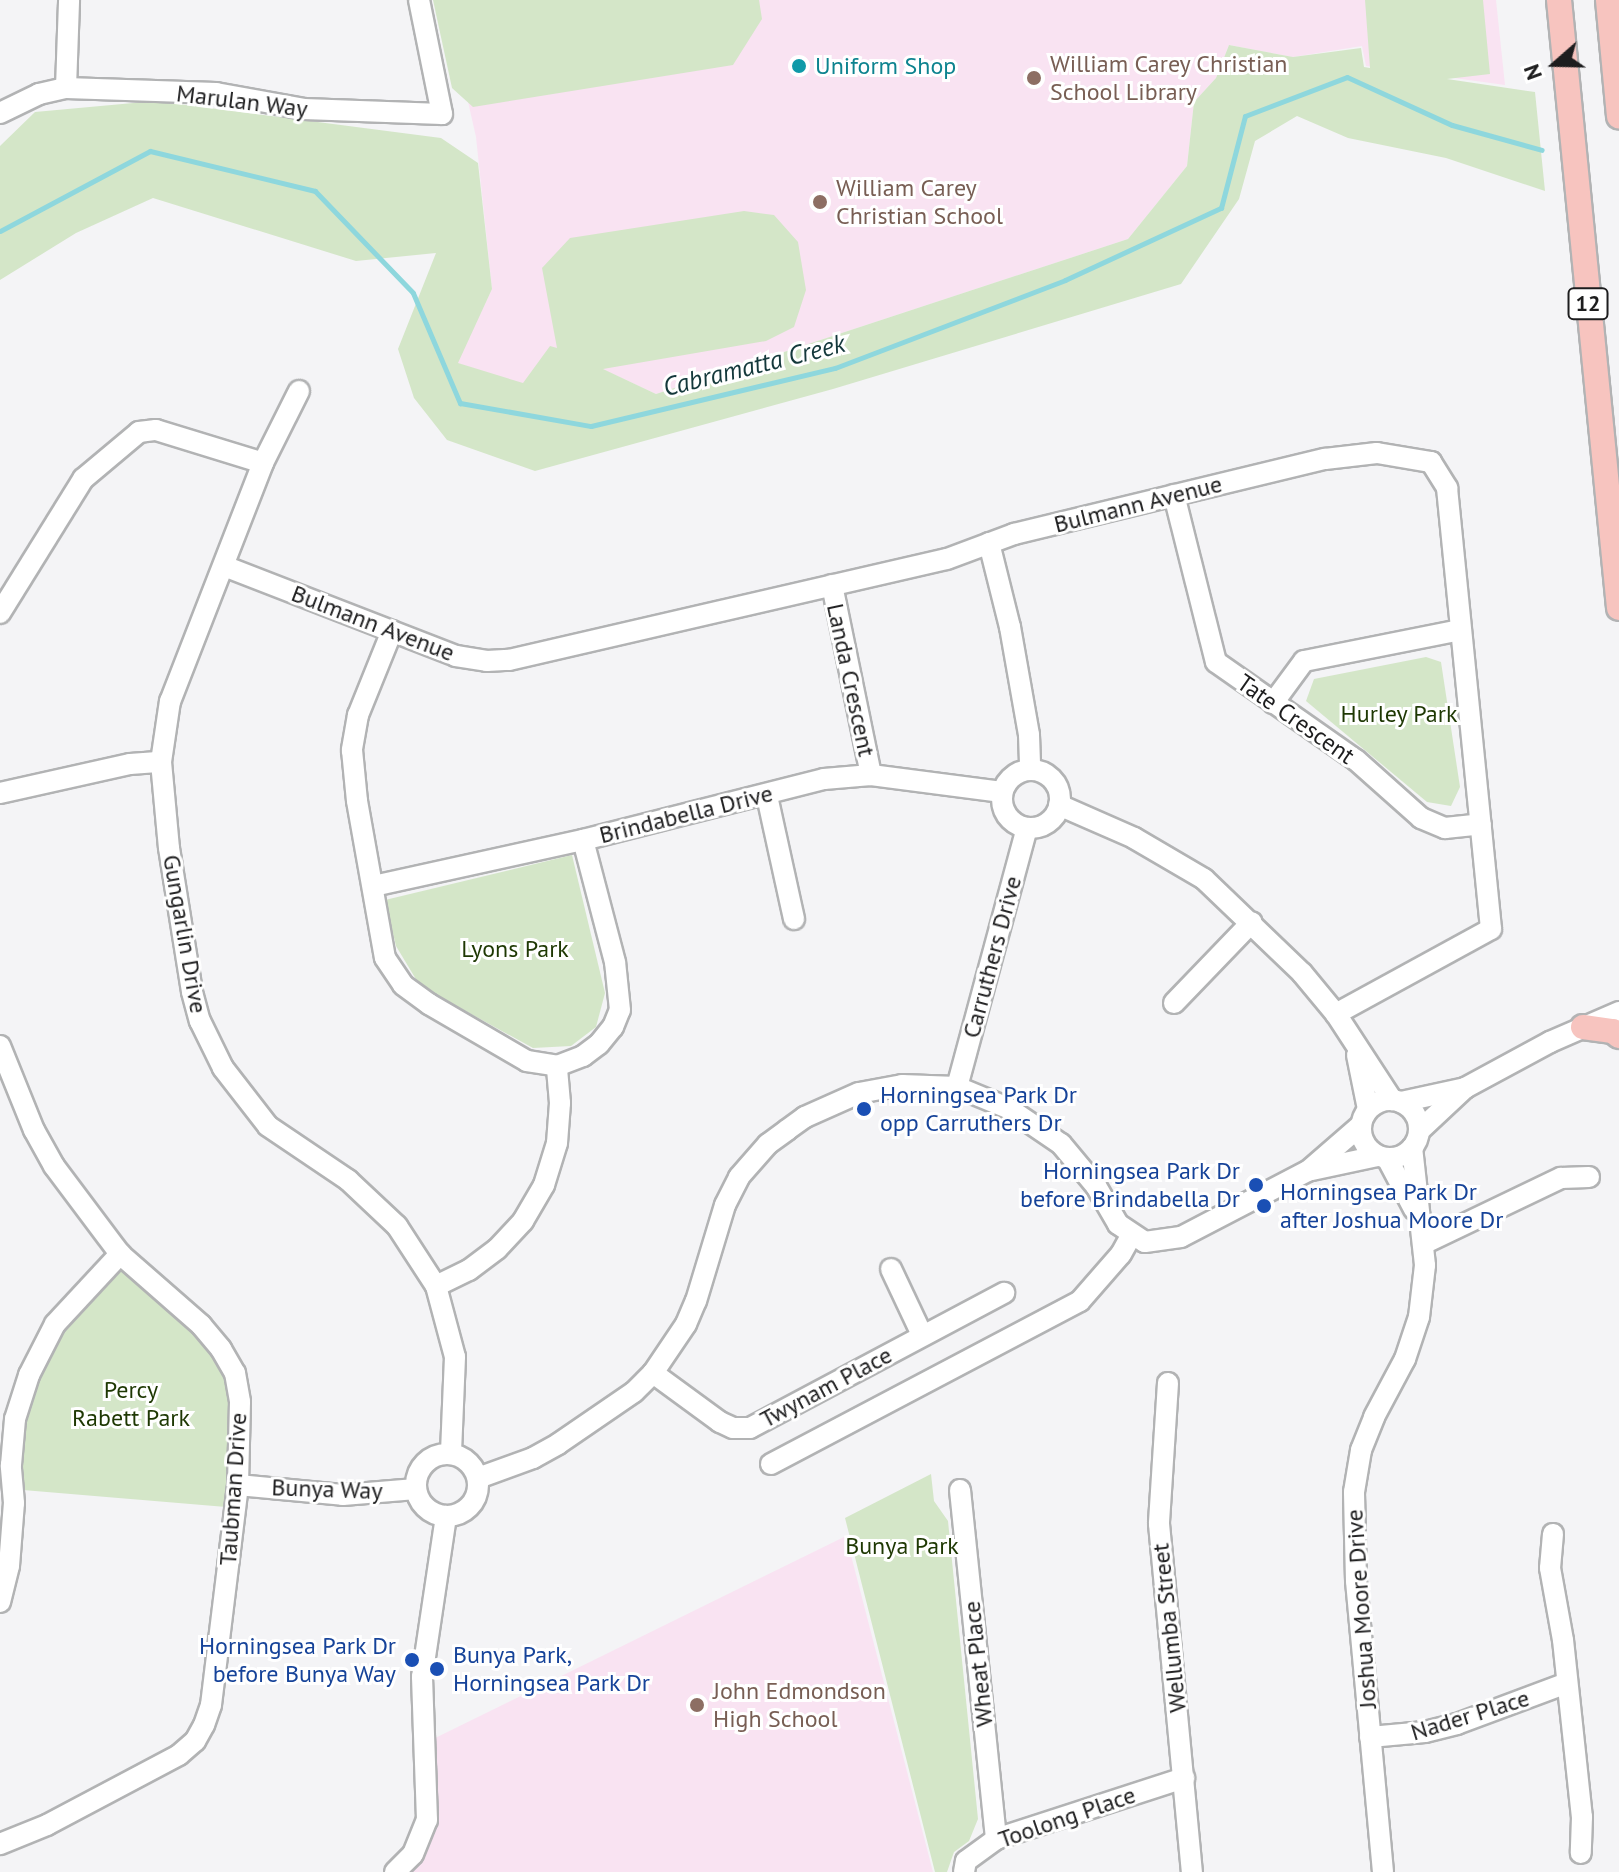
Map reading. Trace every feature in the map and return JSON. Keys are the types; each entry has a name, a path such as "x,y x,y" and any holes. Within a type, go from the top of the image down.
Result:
{"main road":[{"name":"12","path":"1559,0 1619,608"},
{"path":"1608,0 1619,116"},
{"path":"1583,1027 1613,1031 1619,1036"}],"street":[{"path":"66,88 69,0"},
{"name":"Marulan Way","path":"0,113 39,94 66,88 216,93 293,108 442,114 419,0"},
{"name":"Gungarlin Drive","path":"299,391 263,463 170,701 161,762 169,848 188,971 200,1021 211,1046 253,1110 268,1126 374,1202 397,1226 436,1286 455,1357 451,1453"},
{"path":"0,613 83,479 139,432 156,430 263,463"},
{"name":"Bulmann Avenue","path":"224,566 456,656 487,661 509,660 947,559 1014,534 1351,454 1377,453 1431,462 1447,488 1491,929 1336,1014"},
{"name":"Tate Crescent","path":"1174,495 1216,662 1356,760 1421,818 1445,828 1481,824"},
{"path":"989,543 1010,627 1029,735 1030,769"},
{"name":"Landa Crescent","path":"832,585 871,775"},
{"path":"1273,703 1304,661 1460,630"},
{"path":"392,631 358,715 352,750 385,958 403,985 527,1061 557,1066 583,1056 599,1044 613,1027 620,1010 615,962 583,840"},
{"path":"0,793 130,764 161,762"},
{"path":"1030,769 1051,778 1058,788 1059,805 1048,822 1027,828 1008,818 1002,807 1002,792 1010,777 1030,769"},
{"name":"Brindabella Drive","path":"373,886 583,840 767,796 824,779 871,775 1002,792"},
{"path":"767,796 794,919"},
{"path":"1059,805 1170,857 1204,879 1252,922 1336,1014 1355,1047 1396,1101 1415,1114 1415,1140"},
{"name":"Carruthers Drive","path":"957,1087 1027,828"},
{"path":"1174,1003 1252,922"},
{"path":"478,1478 533,1458 558,1444 625,1399 653,1373 686,1324 696,1301 730,1191 768,1144 805,1117 859,1093 902,1085 957,1087 1026,1117 1052,1137 1082,1169 1118,1224 1131,1236 1145,1242 1181,1237 1308,1171 1364,1118 1396,1101 1465,1088 1583,1027 1619,1012"},
{"name":"Taubman Drive","path":"0,1046 34,1130 54,1166 120,1254 201,1325 235,1373 240,1402 238,1485 211,1705 195,1741 179,1755 47,1825 0,1844"},
{"path":"1355,1047 1364,1118 1364,1144 1382,1157"},
{"path":"436,1286 469,1270 497,1249 523,1221 544,1185 557,1143 560,1103 557,1066"},
{"path":"1308,1171 1382,1157 1415,1140 1465,1088"},
{"name":"Joshua Moore Drive","path":"1383,1872 1356,1581 1354,1492 1361,1450 1413,1340 1423,1293 1423,1244 1418,1216 1415,1140"},
{"name":"Joshua Moore Drive","path":"1382,1157 1418,1216"},
{"path":"1423,1244 1561,1178 1589,1177"},
{"path":"771,1464 1080,1301 1121,1254 1131,1236"},
{"path":"0,1602 9,1566 14,1503 5,1464 29,1375 55,1324 120,1254"},
{"path":"891,1269 922,1335"},
{"name":"Twynam Place","path":"653,1373 720,1422 733,1428 750,1428 1004,1293"},
{"name":"Wellumba Street","path":"1168,1383 1159,1524 1192,1872"},
{"path":"451,1453 468,1461 478,1478 474,1502 462,1513 446,1516 426,1508 416,1489 417,1475 425,1463 437,1455 451,1453"},
{"name":"Bunya Way","path":"238,1485 343,1495 416,1489"},
{"name":"Wheat Place","path":"960,1490 996,1839"},
{"path":"395,1872 413,1854 427,1820 422,1677 446,1516"},
{"path":"1553,1534 1550,1568 1582,1817 1581,1853"},
{"name":"Nader Place","path":"1370,1737 1425,1732 1457,1724 1567,1683"},
{"name":"Toolong Place","path":"964,1872 966,1861 996,1839 1184,1778"}],"shaded area":[{"name":"William Carey Christian School","path":"445,0 1496,0 1505,85 1366,66 1362,46 1293,57 1229,45 1216,78 1194,102 1187,166 1128,239 656,394 613,374 523,384 457,363 492,289 476,137"},
{"name":"John Edmondson High School","path":"846,1536 933,1872 395,1872 422,1838 425,1743"}],"green space":[{"path":"433,0 759,0 762,19 733,65 473,107 452,88"},
{"path":"1365,0 1483,0 1490,74 1447,79 1535,92 1545,191 1446,158 1348,138 1297,116 1255,141 1239,199 1181,284 833,389 535,471 447,440 414,398 398,349 436,253 356,261 153,198 76,233 0,280 0,146 35,112 155,101 441,138 478,163 492,289 458,363 523,383 550,346 557,348 542,268 570,238 744,211 774,215 798,242 806,290 794,327 766,341 603,369 656,394 1128,239 1187,166 1194,102 1216,78 1229,45 1293,57 1361,48 1364,67 1370,68"},
{"name":"Hurley Park","path":"1426,657 1441,662 1460,787 1451,806 1427,802 1306,701 1314,679"},
{"name":"Lyons Park","path":"572,855 605,993 596,1027 571,1046 533,1048 420,986 396,946 385,900"},
{"name":"Percy Rabett Park","path":"120,1263 192,1327 224,1374 233,1425 226,1507 23,1490 23,1422 38,1375 59,1337"},
{"name":"Bunya Park","path":"931,1474 934,1501 948,1521 978,1819 969,1841 954,1852 947,1872 935,1872 845,1518"}],"waterway":[{"name":"Cabramatta Creek","path":"0,231 150,151 315,191 413,293 460,403 591,426 835,368 1065,280 1221,208 1245,116 1347,77 1452,125 1542,150"}],"place":[{"name":"Uniform Shop","path":"799,66"},
{"name":"William Carey Christian School Library","path":"1034,78"},
{"name":"William Carey Christian School","path":"820,202"},
{"name":"Horningsea Park Dr opp Carruthers Dr","path":"864,1109"},
{"name":"Horningsea Park Dr before Brindabella Dr","path":"1256,1185"},
{"name":"Horningsea Park Dr after Joshua Moore Dr","path":"1264,1206"},
{"name":"Horningsea Park Dr before Bunya Way","path":"412,1660"},
{"name":"Bunya Park, Horningsea Park Dr","path":"437,1669"},
{"name":"John Edmondson High School","path":"697,1705"}]}
